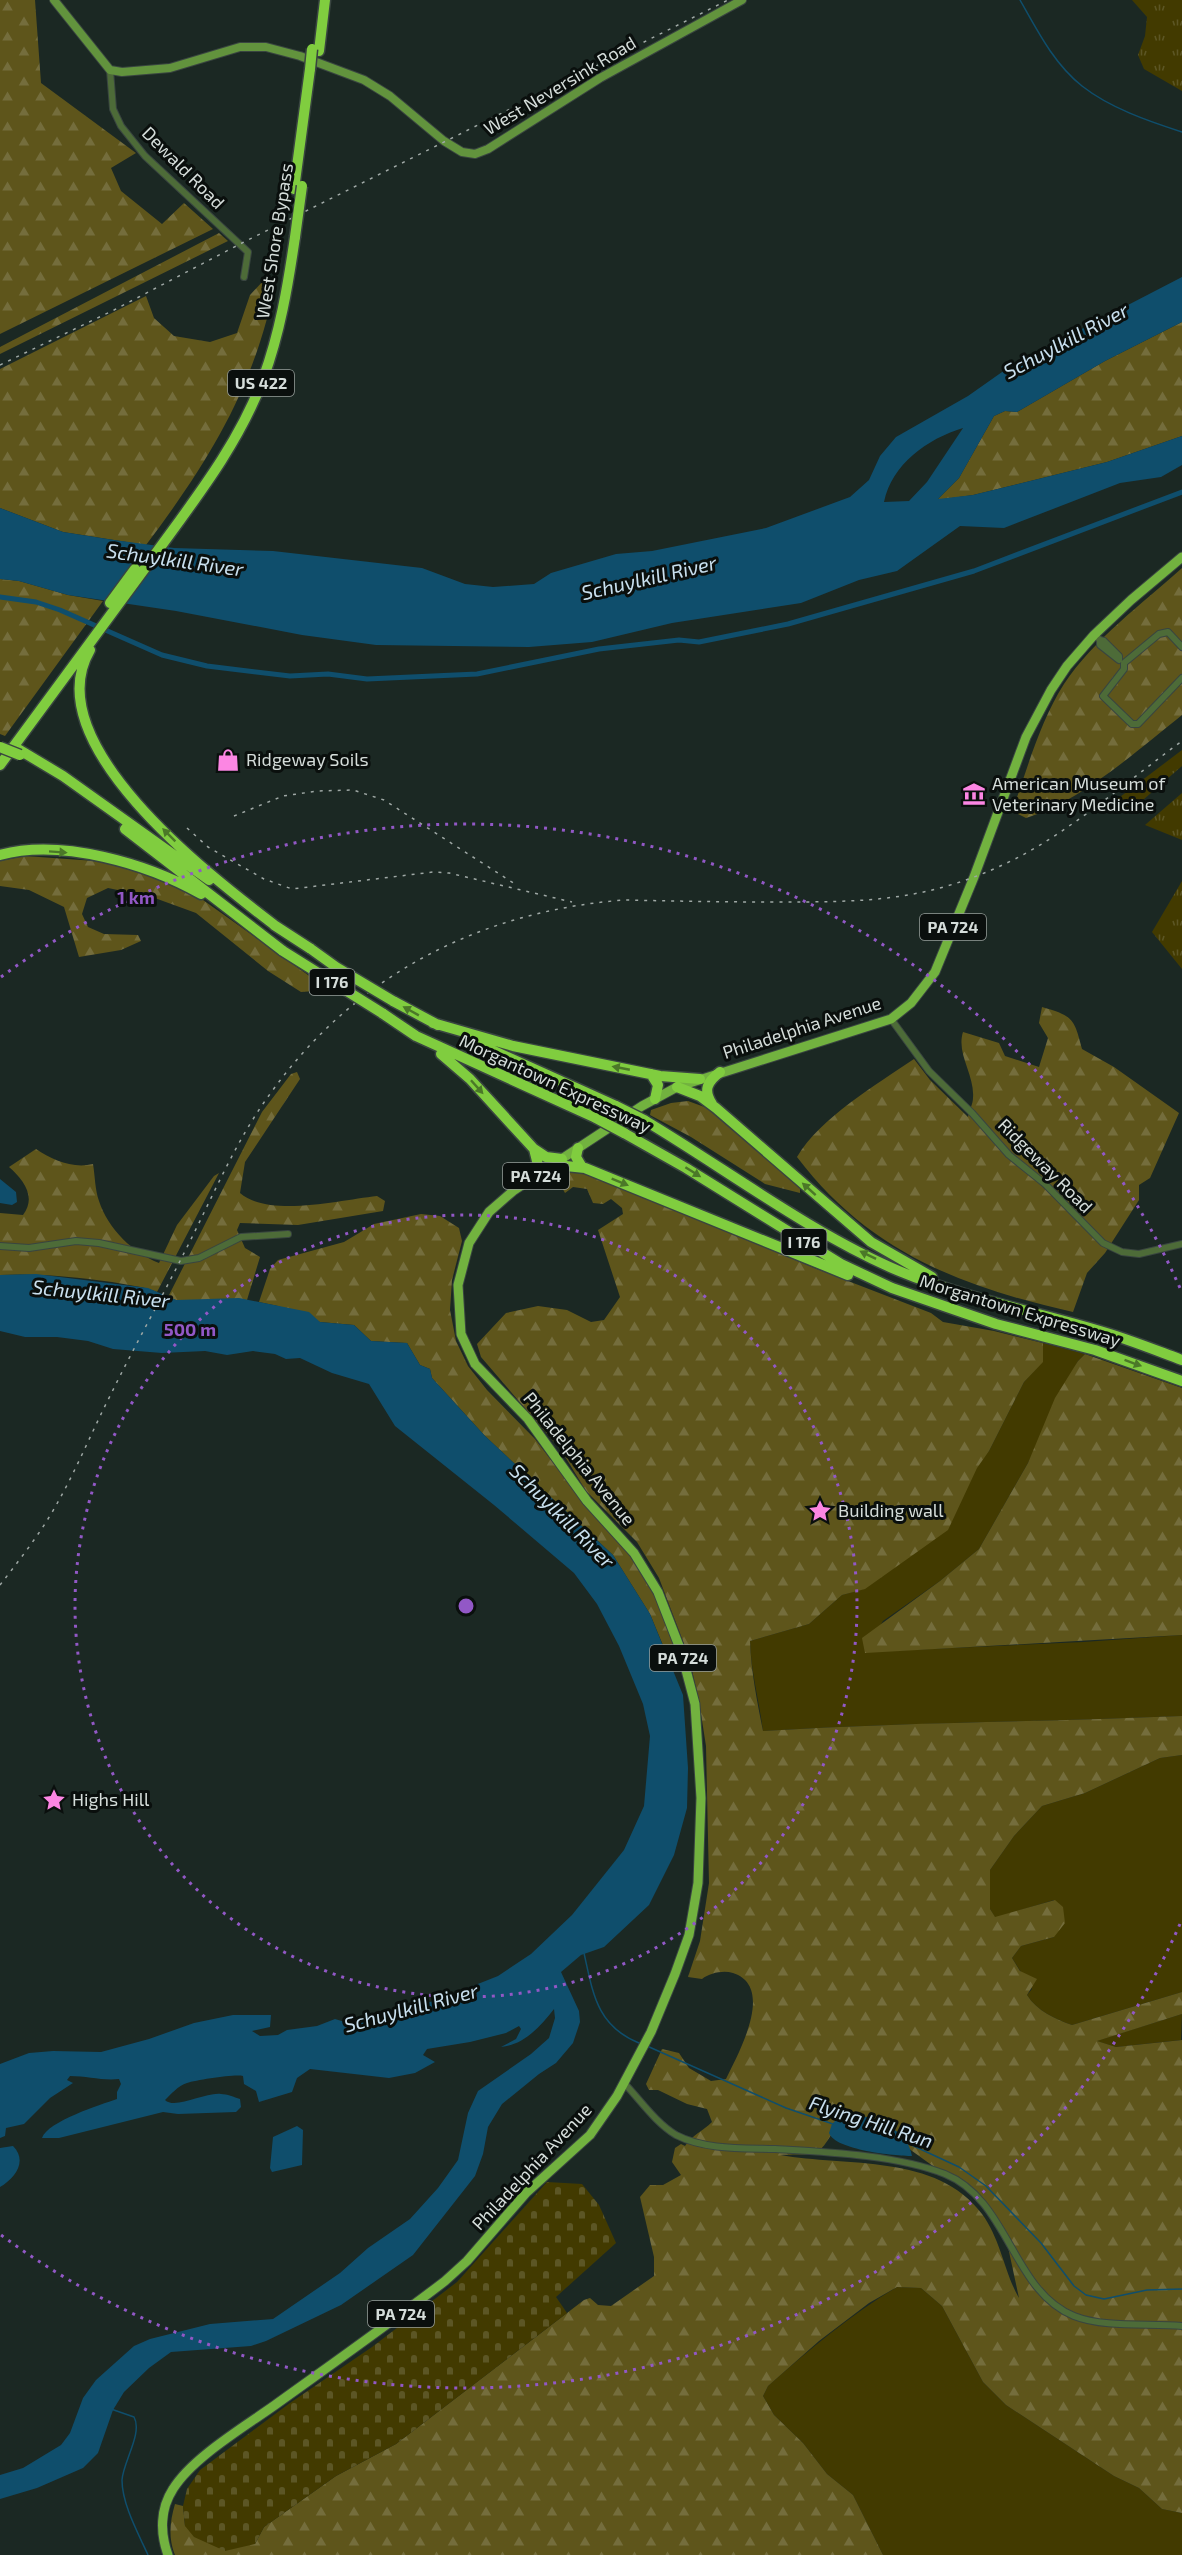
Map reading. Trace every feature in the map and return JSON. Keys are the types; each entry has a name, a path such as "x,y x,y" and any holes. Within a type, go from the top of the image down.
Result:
{"highway":[{"name":"West Shore Bypass","path":"316,50 319,0"},
{"name":"West Shore Bypass","path":"0,746 129,590 220,451 251,390 274,321 291,238 313,70 325,0"},
{"name":"West Shore Bypass","path":"0,765 182,511"},
{"path":"95,633 79,689 83,716 98,749 132,796 173,839 228,889 278,927"},
{"path":"0,746 19,752 63,776 278,927"},
{"path":"19,752 69,785 256,931"},
{"path":"0,855 36,850 114,859 160,874 186,886 256,931"},
{"name":"Morgantown Expressway","path":"278,927 336,967 393,1001 433,1023 644,1120 851,1247 898,1270 948,1290 1101,1331 1182,1360"},
{"name":"Morgantown Expressway","path":"256,931 283,951 416,1036 596,1118 686,1168 842,1264 913,1296 996,1324 1095,1350 1182,1382"},
{"path":"433,1023 513,1046 651,1074 700,1079"},
{"path":"416,1036 456,1065 534,1149 546,1156 562,1159"},
{"path":"712,1105 707,1097 707,1088 710,1080 720,1072"},
{"path":"651,1074 658,1084 655,1099"},
{"path":"677,1087 694,1093 712,1105 871,1242 929,1276 1002,1304"},
{"path":"578,1148 577,1160 582,1167"},
{"path":"534,1149 540,1173 566,1166 582,1167 906,1298 996,1324"}],"main road":[{"name":"Philadelphia Avenue","path":"168,2555 163,2531 165,2508 173,2489 189,2470 231,2436 452,2275 526,2193 590,2135 625,2084 640,2055 689,1935 698,1883 701,1826 695,1704 688,1675 667,1615 644,1567 627,1543 587,1501 528,1419 475,1364 466,1348 459,1324 458,1285 469,1243 489,1212 513,1191 677,1087 891,1019 911,1003 934,972 1034,720 1067,666 1097,638 1131,600 1182,557"}],"street":[{"path":"54,0 110,70"},
{"name":"West Neversink Road","path":"110,70 122,72 170,68 240,47 269,48 364,80 390,96 444,141 462,152 475,154 488,149 600,78 742,0"},
{"name":"Dewald Road","path":"110,70 112,105 117,120 145,156 248,252 244,277"},
{"path":"1121,662 1165,631 1182,647"},
{"path":"1097,638 1100,645 1121,662 1124,669 1102,696 1134,725 1138,724 1182,678"},
{"name":"Ridgeway Road","path":"891,1019 933,1075 972,1113 1009,1155 1045,1184 1098,1239 1116,1250 1138,1254 1182,1244"},
{"path":"0,1246 29,1248 76,1241 99,1243 182,1261 200,1258 242,1237 288,1234"},
{"path":"625,2084 659,2122 688,2140 728,2147 819,2152 900,2162 926,2168 956,2179 970,2188 984,2203 1035,2284 1050,2301 1065,2311 1074,2316 1099,2321 1182,2326"}],"green space":[{"path":"0,0 35,0 41,83 136,153 111,168 121,191 162,224 184,203 213,229 0,334"},
{"path":"1132,0 1182,0 1182,91 1144,69 1138,55 1145,36 1147,17"},
{"path":"219,233 228,241 0,354 0,347"},
{"path":"265,279 276,279 256,353 243,387 210,451 146,545 63,532 0,508 0,369 146,296 154,318 174,336 210,342 237,333 250,295"},
{"path":"1182,322 1182,436 1107,462 973,495 937,500 959,478 994,416 1005,411 1017,412 1105,361"},
{"path":"1182,568 1182,715 1108,774 1067,800 1026,818 1016,813 1015,803 1036,742 1064,684 1104,637"},
{"path":"0,579 19,581 68,595 103,601 5,736 0,734"},
{"path":"1182,750 1182,766 1128,813 1112,803"},
{"path":"1182,793 1182,840 1145,825"},
{"path":"25,856 95,861 127,868 177,887 203,900 329,990 301,992 268,971 196,913 152,897 108,888 87,898 82,914 88,927 104,934 138,935 141,941 121,950 79,957 64,907 29,890 0,886 0,861"},
{"path":"1182,881 1182,969 1152,932"},
{"path":"1042,1007 1060,1013 1071,1020 1082,1049 1114,1067 1179,1113 1150,1178 1139,1185 1139,1200 1105,1253 1087,1273 1073,1312 1032,1302 955,1277 886,1241 854,1217 825,1190 797,1157 834,1115 914,1059 930,1080 968,1117 973,1100 973,1089 962,1048 963,1032 999,1043 1005,1056 1039,1067 1048,1038 1039,1023"},
{"path":"297,1072 300,1079 245,1162 240,1193 268,1205 286,1206 377,1196 385,1201 383,1211 298,1225 240,1223 237,1230 245,1248 260,1257 247,1300 176,1300 168,1297 262,1112 291,1074"},
{"path":"688,1101 710,1109 800,1187 800,1193 765,1184 691,1137 650,1115 651,1110 671,1103"},
{"path":"36,1149 63,1162 78,1165 93,1164 98,1197 103,1211 115,1230 140,1253 159,1263 177,1225 214,1176 219,1173 157,1292 112,1282 42,1275 0,1275 0,1213 23,1215 29,1202 23,1183 9,1167"},
{"path":"574,1172 589,1175 817,1269 931,1313 943,1322 1043,1343 1043,1362 1024,1382 989,1451 977,1468 948,1530 865,1589 842,1595 809,1624 750,1641 752,1664 763,1731 1182,1716 1182,1755 1160,1758 1085,1793 1042,1806 1014,1836 990,1870 990,1909 995,1917 1055,1900 1063,1907 1065,1923 1054,1937 1021,1946 1012,1958 1020,1971 1037,1979 1027,1995 1031,2001 1041,2010 1059,2020 1072,2025 1182,1992 1182,2014 1097,2041 1116,2047 1182,2040 1182,2513 1162,2509 1139,2488 1114,2476 1006,2405 983,2382 942,2306 921,2288 897,2287 869,2303 819,2341 768,2386 763,2396 774,2415 803,2443 827,2474 853,2495 883,2555 175,2555 170,2530 175,2504 183,2506 185,2526 255,2544 264,2527 336,2476 396,2444 584,2300 590,2298 598,2305 611,2306 654,2276 654,2257 640,2197 650,2185 663,2185 681,2175 672,2162 675,2148 681,2144 685,2146 712,2122 707,2109 687,2104 658,2090 649,2090 646,2084 662,2049 679,2053 689,2068 711,2081 726,2079 750,2022 753,2006 752,1992 746,1981 733,1973 725,1972 702,1979 688,1977 700,1941 709,1883 706,1746 689,1657 659,1578 637,1542 586,1491 561,1450 481,1357 477,1344 506,1313 538,1306 567,1310 591,1322 604,1320 620,1297 598,1230 623,1214 622,1208 611,1199 603,1204 593,1203 587,1189 573,1187 565,1193 559,1182 563,1174","holes":["838,2123 901,2143 980,2200 1005,2233 1019,2298 994,2234 982,2214 963,2194 941,2181 889,2166 780,2155 816,2153 825,2144"]},
{"path":"421,1214 440,1216 459,1228 462,1241 452,1280 450,1310 456,1341 468,1366 487,1390 535,1439 583,1502 625,1548 647,1578 678,1653 667,1655 650,1614 613,1555 485,1436 432,1378 430,1369 420,1365 407,1343 371,1341 354,1325 320,1322 278,1306 259,1302 270,1269 278,1260 344,1242 374,1224"},
{"path":"1043,1343 1085,1354 1078,1361 1028,1463 979,1549 940,1581 883,1621 865,1652 1182,1635 1182,1716 763,1731 750,1641 809,1624 842,1595 863,1589 989,1451 1024,1382 1042,1362"},
{"path":"1085,1354 1182,1388 1182,1635 865,1653 862,1638 940,1581 979,1549 1028,1463 1055,1398 1078,1361"},
{"path":"1182,1755 1182,1992 1072,2025 1053,2017 1031,2001 1027,1995 1032,1989 1012,1958 1021,1946 1054,1937 1054,1900 995,1918 990,1909 990,1870 1014,1836 1042,1806 1085,1793 1160,1758"},
{"path":"1182,2014 1181,2040 1116,2047 1096,2041"},
{"path":"547,2182 582,2184 599,2205 616,2243 556,2297 567,2313 396,2444 336,2476 264,2527 255,2544 225,2551 194,2537 185,2526 183,2506 187,2489 200,2470 290,2403 372,2347 457,2282"},
{"path":"897,2287 921,2288 942,2306 983,2382 1006,2405 1114,2476 1139,2488 1162,2509 1182,2513 1182,2555 883,2555 853,2495 827,2474 803,2443 774,2415 763,2396 768,2386 814,2346 846,2321"}],"water":[{"name":"Schuylkill River","path":"1182,277 1182,322 1105,361 1017,412 1005,411 994,416 959,478 938,499 973,495 1107,462 1182,436 1182,465 1161,477 1120,483 1004,528 960,526 897,571 859,580 801,603 672,623 592,642 529,647 376,645 302,635 176,611 68,595 19,581 0,579 0,508 63,532 114,540 174,548 273,551 422,568 465,584 493,587 534,584 551,573 616,554 652,551 766,528 850,497 869,480 880,456 896,437 968,396 1012,365","holes":["963,428 927,482 909,501 884,502 895,476 913,455 924,446"]},
{"path":"0,1179 16,1192 17,1202 12,1205 0,1203"},
{"name":"Schuylkill River","path":"36,1274 148,1288 176,1300 239,1298 309,1312 320,1322 354,1325 371,1341 407,1343 420,1365 430,1369 432,1378 485,1436 613,1555 650,1614 683,1695 688,1768 687,1808 674,1855 649,1905 604,1947 581,1955 561,1972 579,2011 580,2022 573,2043 556,2063 502,2104 488,2127 483,2154 475,2176 413,2255 341,2305 266,2341 251,2346 171,2352 149,2368 124,2392 113,2410 98,2453 83,2468 37,2488 0,2499 0,2475 23,2468 61,2445 70,2433 83,2398 96,2380 134,2346 150,2339 210,2324 273,2319 340,2273 368,2248 410,2219 438,2188 458,2160 468,2113 478,2091 531,2054 549,2038 555,2018 554,2009 531,2034 517,2043 501,2047 516,2039 521,2029 519,2026 506,2033 470,2042 427,2049 423,2055 435,2062 415,2073 389,2078 310,2069 297,2078 292,2092 259,2102 256,2091 244,2084 243,2076 187,2083 165,2100 176,2103 223,2094 240,2099 241,2107 236,2112 178,2114 163,2112 59,2138 42,2138 46,2132 64,2120 117,2099 117,2092 121,2084 119,2079 70,2076 67,2080 73,2083 50,2098 24,2124 6,2128 5,2136 0,2138 0,2064 29,2053 101,2052 149,2039 194,2023 233,2015 271,2015 270,2027 252,2031 260,2036 278,2035 287,2030 317,2026 335,2019 345,2022 369,2020 440,1999 498,1976 531,1954 572,1915 624,1850 644,1806 650,1736 643,1704 619,1646 597,1604 574,1573 395,1426 369,1384 332,1373 300,1358 286,1359 275,1354 253,1351 227,1355 205,1351 162,1353 113,1349 88,1341 57,1337 25,1337 0,1331 0,1275"},
{"path":"842,2114 874,2119 895,2130 909,2146 912,2156 866,2151 842,2144 829,2133 832,2124"},
{"path":"297,2126 303,2130 302,2165 272,2172 270,2168 273,2137"},
{"path":"13,2146 19,2157 18,2169 0,2187 0,2148"}],"waterway":[{"path":"1020,0 1055,57 1082,86 1117,107 1182,132"},
{"path":"0,597 36,602 60,610 162,655 207,666 290,676 328,674 367,679 477,674 599,649 679,640 699,642 788,624 974,571 1182,492"},
{"name":"Flying Hill Run","path":"584,1953 590,1982 599,2007 614,2028 639,2043"},
{"name":"Flying Hill Run","path":"647,2046 786,2108 833,2124"},
{"name":"Flying Hill Run","path":"905,2142 959,2167 986,2186 1041,2243 1074,2286 1086,2295 1104,2299 1147,2290 1182,2289"},
{"path":"111,2409 134,2417 136,2424 122,2480 131,2518 148,2555"}],"railway":[{"path":"0,365 114,310 240,244 728,0"},
{"path":"0,1585 39,1533 59,1500 104,1407 245,1132 257,1113 303,1052 340,1015 381,984 424,957 471,935 520,918 571,907 624,900 769,902 865,900 924,892 953,884 1015,859 1058,834 1182,741"},
{"path":"234,816 283,796 318,791 353,790 384,800 515,884"},
{"path":"187,828 208,847 264,879 292,889 433,872 449,873 572,902"}],"place":[{"name":"Ridgeway Soils","path":"228,760"},
{"name":"American Museum of Veterinary Medicine","path":"974,794"},
{"name":"Building wall","path":"820,1511"},
{"name":"Highs Hill","path":"54,1800"}]}
